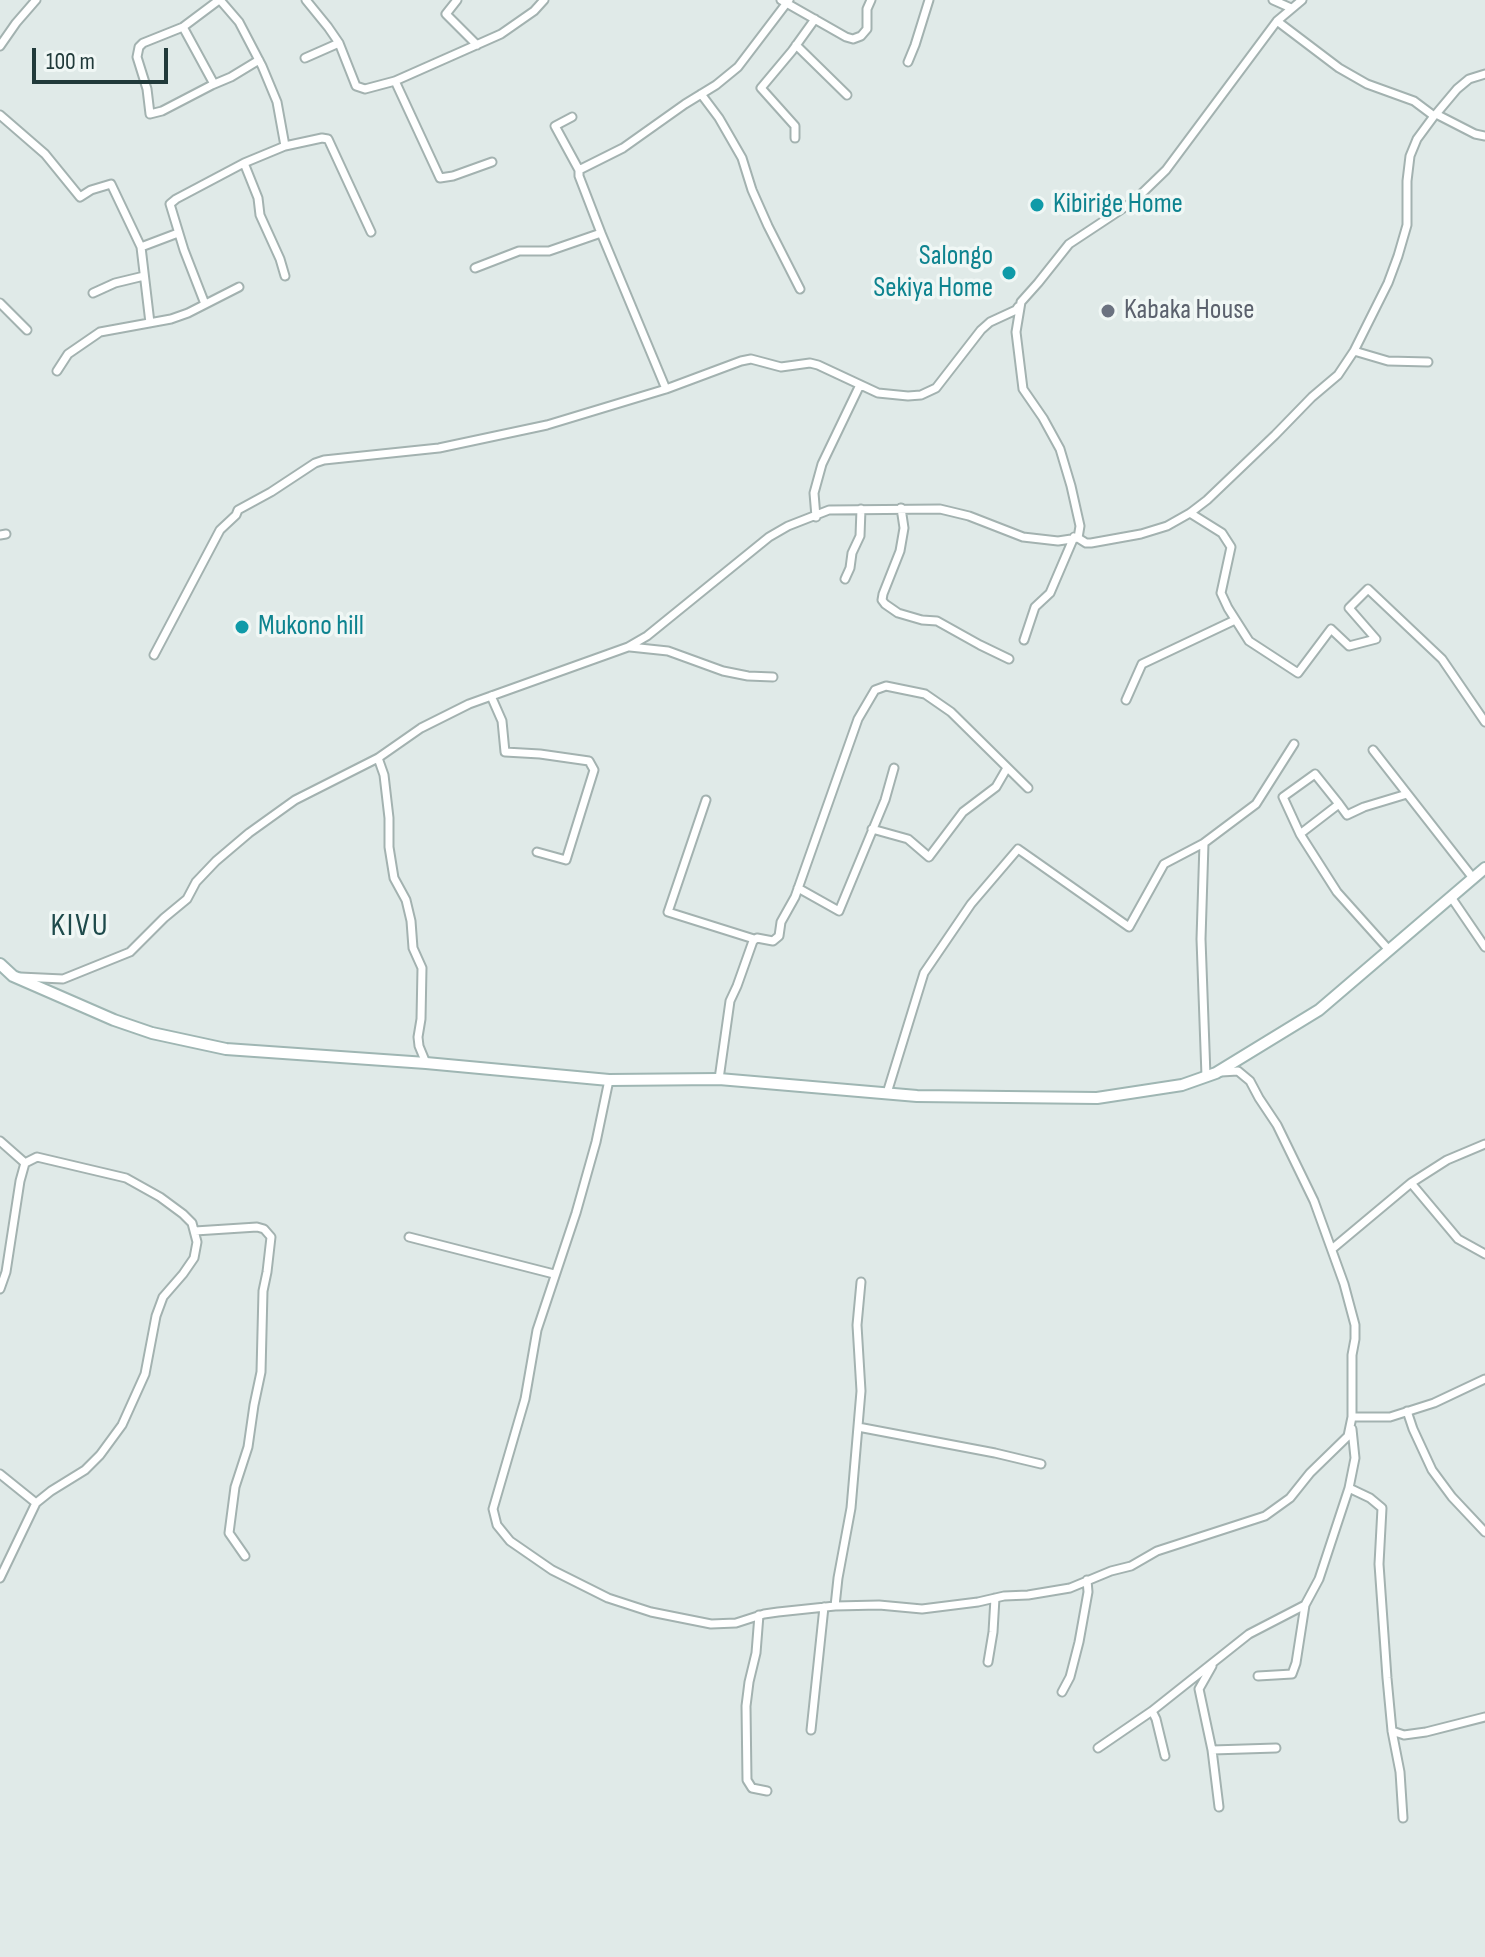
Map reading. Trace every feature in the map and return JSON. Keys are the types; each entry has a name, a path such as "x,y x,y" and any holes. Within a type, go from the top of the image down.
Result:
{"street":[{"path":"0,46 36,0"},
{"path":"259,60 231,77 150,114 137,51 143,43 183,27 219,0 239,22 259,60 277,102 285,146"},
{"path":"306,0 339,43 356,86 365,89 395,81 501,34 534,11 544,0"},
{"path":"457,0 446,14 477,45"},
{"path":"579,170 623,148 716,85 738,67 786,1 853,39 867,29 867,9 871,0"},
{"path":"908,62 929,0"},
{"path":"1273,0 1291,8"},
{"path":"154,655 220,530 238,510 305,468 324,460 439,448 547,425 751,359 781,367 810,363 818,365 886,394 908,396 936,388 981,330 990,322 1016,310 1069,244 1134,201 1166,170 1277,21 1302,0"},
{"path":"795,138 795,126 761,88 815,19"},
{"path":"1277,21 1339,68 1367,84 1414,101 1435,115 1485,136"},
{"path":"183,27 214,84"},
{"path":"305,58 339,43"},
{"path":"796,45 847,95"},
{"path":"13,976 63,979 130,952 187,899 196,882 216,861 295,800 378,758 421,728 469,704 628,647 647,636 769,537 788,526 829,510 940,509 969,516 1023,537 1058,541 1076,538 1091,543 1141,534 1167,526 1190,513 1338,375 1354,351 1398,256 1407,225 1410,156 1417,139 1457,89 1469,79 1485,74"},
{"path":"395,81 440,178 492,162"},
{"path":"701,94 742,158 752,190 800,289"},
{"path":"0,115 45,154 80,197 111,184 141,247 150,323"},
{"path":"572,117 555,126 579,170 601,233 666,389"},
{"path":"205,304 170,208 172,201 244,163 285,146 328,139 371,232"},
{"path":"244,163 258,198 260,215 285,276"},
{"path":"141,247 178,233"},
{"path":"475,268 519,251 549,251 601,233"},
{"path":"93,293 115,283 144,276"},
{"path":"57,371 68,354 100,332 171,319 239,287"},
{"path":"1021,302 1017,346 1023,389 1060,449 1080,526 1050,593 1035,607 1024,640"},
{"path":"0,303 27,330"},
{"path":"1354,351 1388,361 1428,362"},
{"path":"816,517 814,493 822,464 859,387 863,386"},
{"path":"901,508 904,528 900,551 882,600 898,613 937,621 1009,659"},
{"path":"845,579 860,536 861,509"},
{"path":"1190,513 1222,533 1231,547 1221,593 1249,641 1298,673 1331,629 1349,646 1376,639 1349,608 1368,589 1442,659 1485,722"},
{"path":"1126,700 1142,664 1235,620"},
{"path":"628,647 668,651 723,671 773,677"},
{"path":"706,800 668,912 754,939 773,941 778,938 781,922 795,897 858,719 878,688 886,686 925,694 951,712 1028,788"},
{"path":"491,696 502,721 505,752 589,761 594,770 566,860 537,852"},
{"path":"887,1093 924,973 971,904 1018,849 1129,927 1164,864 1204,843 1256,804 1294,744"},
{"path":"1373,750 1473,878"},
{"path":"378,758 386,785 394,878 406,900 413,948 422,968 418,1037 426,1063"},
{"path":"798,888 839,911 885,800 894,768"},
{"path":"872,829 908,839 929,857 963,812 996,787 1007,768"},
{"path":"1389,950 1337,892 1300,834 1283,797 1315,774 1347,815 1407,794"},
{"path":"1300,834 1339,804"},
{"path":"1204,843 1201,939 1211,1074"},
{"path":"0,964 13,976 114,1020 152,1033 226,1049 609,1080 719,1079 917,1096 1097,1098 1182,1085 1211,1074 1319,1010 1485,868"},
{"path":"1453,896 1485,947"},
{"path":"719,1079 730,1001 754,939"},
{"path":"1211,1074 1238,1071 1250,1081 1277,1125 1314,1201 1344,1284 1355,1325 1352,1355 1355,1458 1349,1488 1319,1579 1305,1605 1292,1674 1258,1676"},
{"path":"609,1080 576,1213 537,1330 525,1399 493,1509 497,1525 510,1541 552,1570 608,1598 651,1612 711,1624 736,1623 759,1615 835,1606 879,1605 922,1609 1070,1588 1131,1566 1157,1551 1265,1516 1290,1498 1310,1473 1348,1436 1352,1422"},
{"path":"0,1141 25,1163"},
{"path":"1332,1249 1411,1183 1447,1160 1485,1144"},
{"path":"0,1289 6,1272 25,1163 37,1157 126,1178 183,1214 195,1231 197,1242 194,1258 163,1297 156,1316 145,1374 122,1425 85,1470 36,1503 0,1578"},
{"path":"1411,1183 1458,1239 1485,1254"},
{"path":"195,1231 257,1227 264,1229 271,1237 263,1291 261,1372 248,1447 235,1487 229,1533 245,1556"},
{"path":"409,1237 554,1274"},
{"path":"835,1606 851,1508 861,1391 857,1325 861,1282"},
{"path":"1352,1422 1390,1417 1434,1403 1485,1379"},
{"path":"1407,1411 1432,1470 1485,1532"},
{"path":"858,1427 1041,1464"},
{"path":"0,1474 36,1503"},
{"path":"1349,1488 1382,1508 1379,1564 1392,1731 1400,1772 1403,1818"},
{"path":"1062,1692 1070,1677 1079,1642 1088,1592 1087,1580"},
{"path":"988,1662 995,1598"},
{"path":"1098,1748 1152,1711 1249,1634 1305,1605"},
{"path":"811,1730 824,1607"},
{"path":"759,1615 756,1653 746,1706 747,1780 752,1788 767,1791"},
{"path":"1199,1689 1215,1661"},
{"path":"1185,1685 1194,1685 1199,1689 1212,1750 1219,1807"},
{"path":"1152,1711 1165,1756"},
{"path":"1392,1731 1404,1735 1426,1732 1485,1717"},
{"path":"1212,1750 1276,1748"}],"place":[{"name":"Kibirige Home","path":"1037,205"},
{"name":"Salongo Sekiya Home","path":"1009,273"},
{"name":"Kabaka House","path":"1108,311"},
{"name":"Mukono hill","path":"242,627"}],"district":[{"name":"KIVU","path":"80,927"}]}
